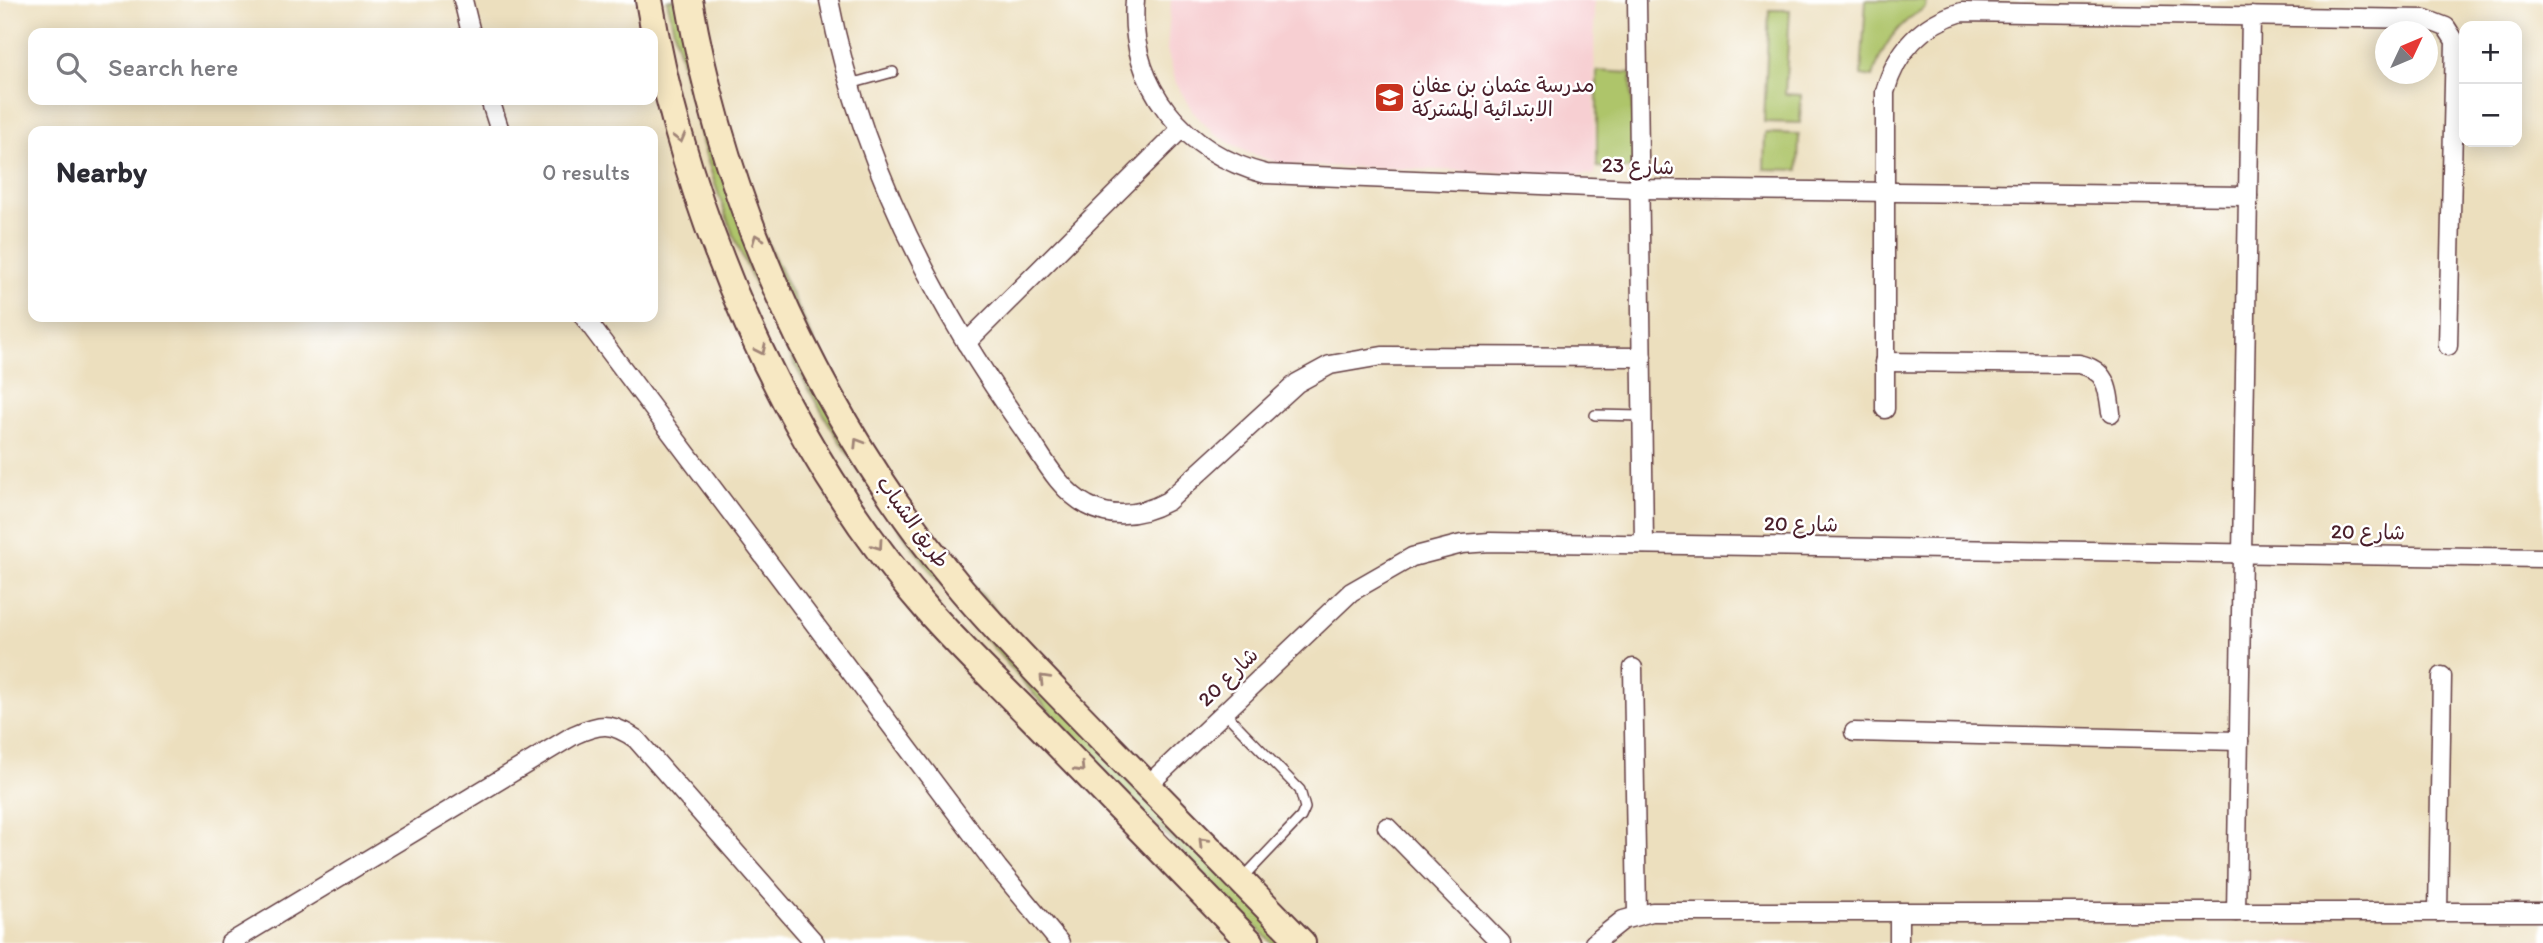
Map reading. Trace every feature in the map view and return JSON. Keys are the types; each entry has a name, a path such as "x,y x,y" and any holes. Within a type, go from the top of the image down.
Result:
{"main road":[{"name":"طريق الشباب","path":"649,0 656,28"},
{"name":"طريق الشباب","path":"689,0 706,79 739,193 784,304 846,423 919,535 1004,639 1301,943"},
{"name":"طريق الشباب","path":"658,39 684,150 726,272 782,393 851,507 930,613 1251,943"}],"street":[{"path":"463,0 470,28"},
{"path":"829,0 850,85 896,213 966,343 1065,487 1075,497 1100,511 1128,514 1149,510 1168,501 1297,383 1322,369 1347,360 1382,356 1642,357"},
{"name":"شارع 23","path":"1135,0 1134,22 1140,61 1158,101 1181,129 1223,160 1265,174 1639,190 2248,196"},
{"path":"1637,0 1644,544"},
{"path":"1885,409 1885,92 1897,60 1918,34 1946,16 1962,12 2092,7 2251,16 2425,19 2440,22 2452,33 2455,41 2448,346"},
{"path":"2236,912 2251,16"},
{"path":"492,105 498,126"},
{"path":"966,343 1181,129"},
{"path":"588,322 990,857 1060,943"},
{"path":"1884,362 2079,364 2102,375 2107,383 2111,413"},
{"name":"شارع 20","path":"1147,785 1351,592 1412,557 1462,544 1490,542 2543,558"},
{"path":"1633,668 1637,915"},
{"path":"2438,912 2442,676"},
{"path":"230,943 551,748 596,725 621,729 636,739 815,943"},
{"path":"1854,732 2239,741"},
{"path":"1387,827 1501,943"},
{"path":"1594,943 1610,929 1637,915 1652,912 2543,912"},
{"path":"1899,912 1899,943"}],"lane":[{"path":"850,85 892,72"},
{"path":"1595,415 1643,416"},
{"path":"1224,712 1300,790 1305,799 1301,817 1240,880"}],"shaded area":[{"name":"مدرسة عثمان بن عفان الابتدائية المشتركة","path":"1171,0 1594,0 1595,175 1283,165 1246,152 1214,134 1193,112 1176,83 1167,50"},
{"path":"2543,939 2543,943 2215,942"}],"green space":[{"path":"667,0 684,0 717,136 880,481 1293,943 1272,943 1045,706 974,625 908,541 847,453 792,359 730,227 699,131"},
{"path":"1866,0 1926,0 1925,8 1907,21 1892,37 1873,77 1861,75"},
{"path":"1769,10 1790,10 1785,94 1801,95 1800,123 1764,122"},
{"path":"1597,71 1631,73 1634,162 1629,169 1597,167"},
{"path":"1765,133 1799,134 1798,170 1764,169"}],"place":[{"name":"مدرسة عثمان بن عفان الابتدائية المشتركة","path":"1389,97"}]}
